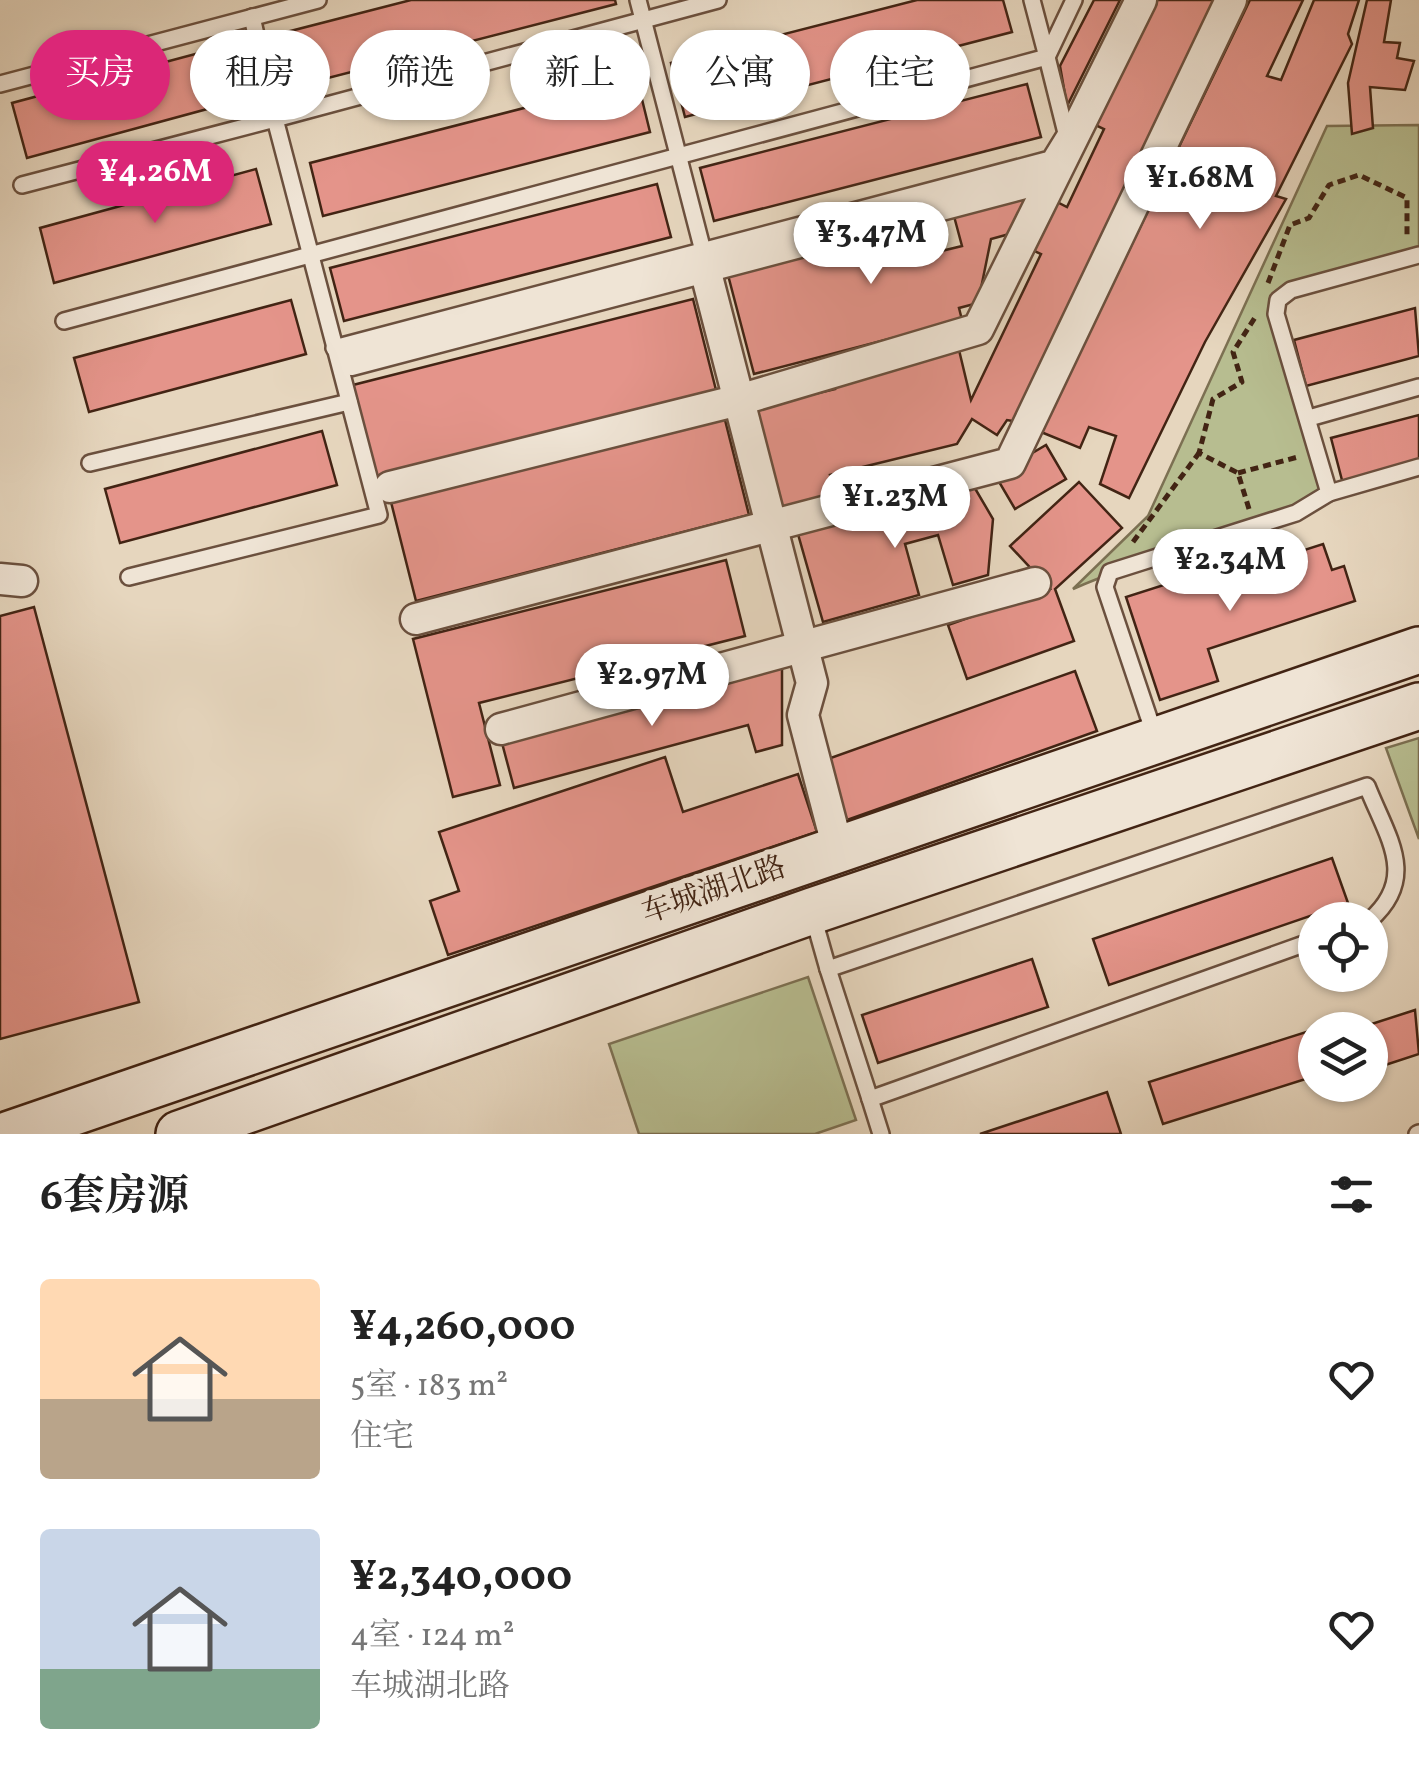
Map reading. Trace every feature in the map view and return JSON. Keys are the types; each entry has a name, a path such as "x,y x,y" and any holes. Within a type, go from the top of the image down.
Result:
{"main road":[{"name":"车城湖北路","path":"10,1134 1419,650"},
{"name":"车城湖北路","path":"179,1134 236,1124 812,911 1419,706"}],"street":[{"path":"390,487 739,400 978,329 1141,0"},
{"path":"416,619 1010,463 1230,0"},
{"path":"343,354 704,258 1047,177"},
{"path":"704,258 812,684 803,715 838,848"},
{"path":"501,728 1035,583"}],"lane":[{"path":"0,84 318,0"},
{"path":"638,0 704,258 1050,159 1066,133 1032,0"},
{"path":"330,103 718,0"},
{"path":"64,321 1047,56 1074,0"},
{"path":"252,17 255,30"},
{"path":"22,185 267,120"},
{"path":"129,577 378,516 349,402 343,354 311,256 276,120"},
{"path":"1329,493 1276,314 1278,300 1290,290 1419,255"},
{"path":"1309,418 1419,387"},
{"path":"90,463 349,402"},
{"path":"1156,740 1105,587 1110,572 1296,513 1329,493 1419,467"},
{"path":"828,969 1367,786 1400,876 1388,905"},
{"path":"812,911 882,1134"},
{"path":"870,1098 1298,946"}],"path":[{"path":"1110,572 1200,453"},
{"path":"1238,473 1320,454"}],"green space":[{"path":"1419,125 1419,255 1278,300 1329,493 1268,523 1073,589 1148,516 1327,126"},
{"path":"1419,738 1419,839 1386,748"},
{"path":"808,977 856,1120 815,1134 639,1134 609,1044"}],"building":[{"path":"411,0 615,0 616,4 490,36 490,30 350,30 350,72 330,77 330,30 294,30"},
{"path":"917,0 1003,0 1012,32 970,43 970,30 830,30 830,79 810,85 810,30 800,30"},
{"path":"1094,0 1120,0 1067,106 1060,66"},
{"path":"1152,0 1218,0 1013,421 1007,420 997,435 972,419 957,444 830,475 837,502 782,515 756,408 835,389 833,381 959,350 971,400 1041,254 1030,249 1053,200 1067,207 1104,129 1093,124"},
{"path":"1250,0 1303,0 1267,76 1281,80 1314,0 1359,0 1348,34 1352,44 1276,196 1286,199 1205,342 1129,498 1100,484 1116,436 1089,427 1080,448 1041,432"},
{"path":"1367,0 1391,0 1384,42 1400,43 1397,58 1414,61 1405,90 1370,87 1373,128 1352,134 1348,83"},
{"path":"190,55 190,114 170,119 170,61"},
{"path":"1027,84 1041,137 714,221 700,168 887,120 970,120 970,99"},
{"path":"30,98 30,120 167,120 27,158 12,103"},
{"path":"510,112 510,120 647,120 650,132 323,216 310,163 490,120"},
{"path":"256,169 271,224 54,283 40,228"},
{"path":"657,184 671,237 344,321 330,268"},
{"path":"1028,185 1034,208 1024,230 991,239 978,303 959,308 962,320 754,374 728,275 917,226 925,255 962,246 951,205"},
{"path":"693,299 716,390 376,476 353,385"},
{"path":"291,300 306,354 89,412 74,358"},
{"path":"1415,308 1419,356 1306,386 1294,340"},
{"path":"1419,415 1419,464 1343,484 1331,438"},
{"path":"724,416 749,515 416,601 391,502"},
{"path":"322,431 337,485 120,543 105,489"},
{"path":"1046,445 1066,479 1015,509 995,475"},
{"path":"1079,482 1122,528 1055,589 1074,641 967,679 948,625 1050,589 1010,546"},
{"path":"973,485 993,519 988,575 953,585 938,535 905,544 919,595 823,622 798,534"},
{"path":"1323,544 1332,570 1344,566 1355,601 1208,649 1218,681 1160,700 1126,597 1173,582 1176,591"},
{"path":"726,560 745,636 479,703 500,785 453,797 413,639"},
{"path":"34,607 139,1002 0,1039 0,616"},
{"path":"782,668 782,745 756,752 748,725 514,788 502,743"},
{"path":"1075,671 1097,731 847,820 825,760"},
{"path":"665,757 683,812 798,774 817,832 448,955 430,901 459,891 439,832"},
{"path":"1332,858 1348,902 1298,902 1298,920 1109,985 1093,939"},
{"path":"1032,959 1048,1007 878,1063 862,1015"},
{"path":"1415,1010 1419,1054 1388,1064 1388,1019"},
{"path":"1298,1035 1298,1081 1163,1124 1149,1082"},
{"path":"1107,1092 1121,1134 980,1134"}]}
